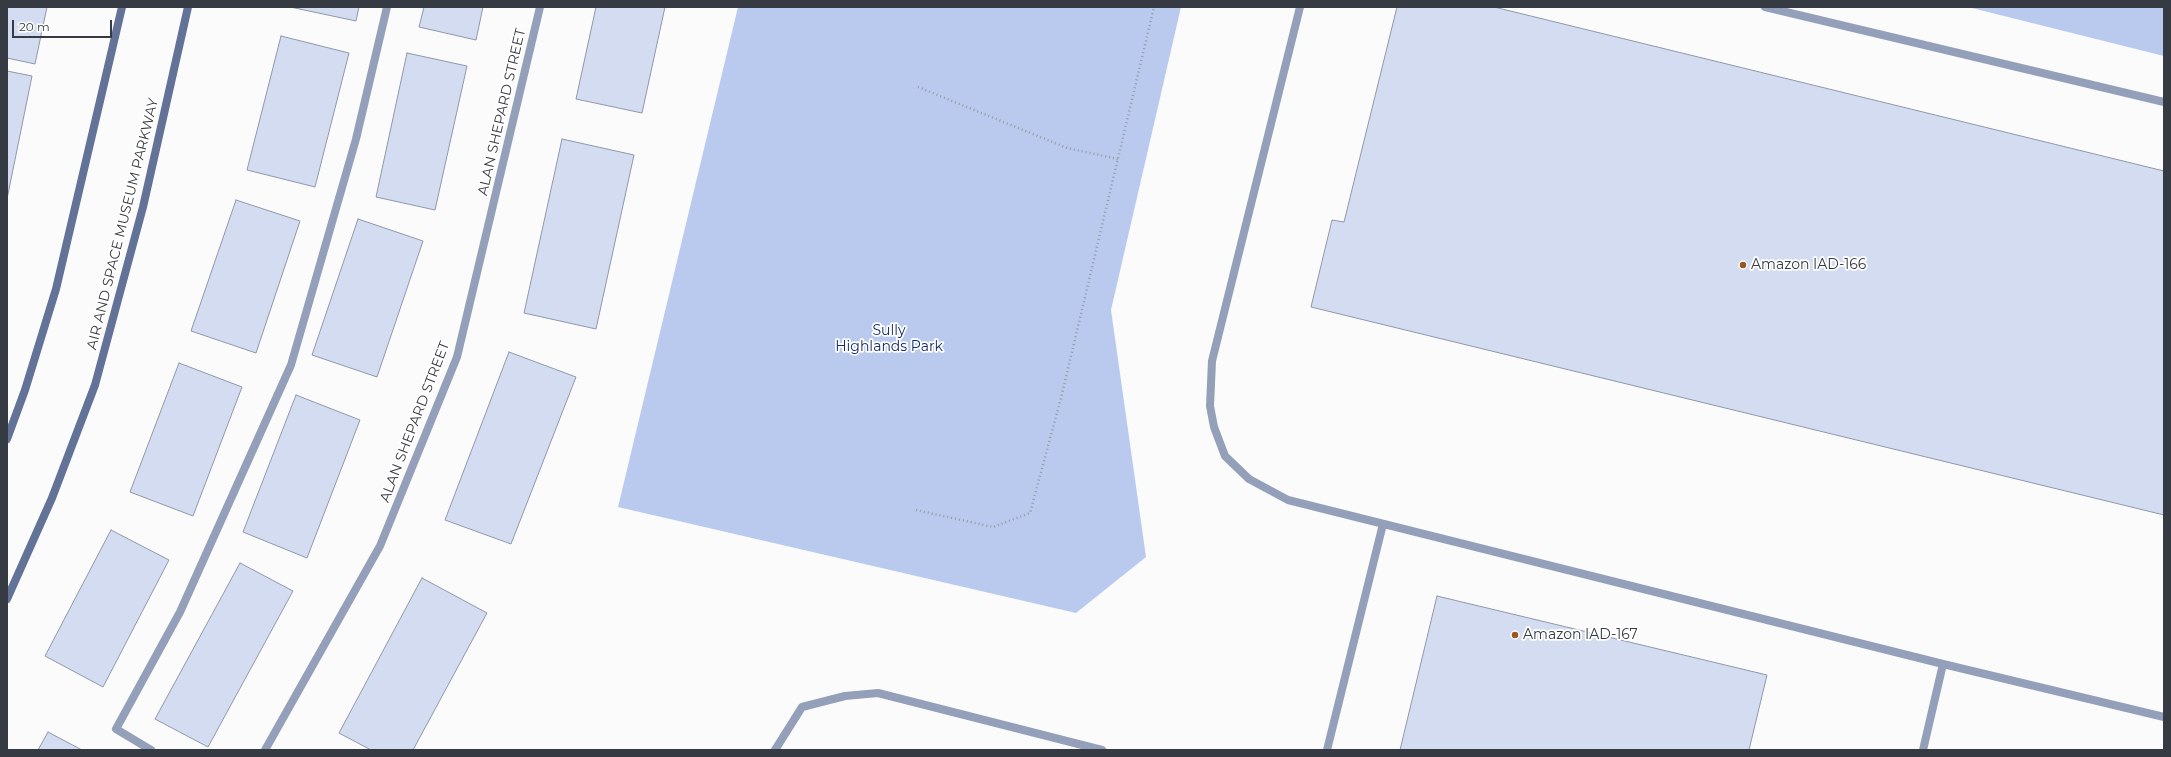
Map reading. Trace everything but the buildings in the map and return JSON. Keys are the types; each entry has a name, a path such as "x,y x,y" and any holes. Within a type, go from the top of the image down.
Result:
{"street":[{"path":"7,439 36,356 56,289 122,7"},
{"name":"AIR AND SPACE MUSEUM PARKWAY","path":"7,599 52,498 95,385 143,207 188,7"},
{"path":"151,750 116,729 180,612 291,365 356,139 386,7"},
{"name":"ALAN SHEPARD STREET","path":"265,750 380,546 457,357 540,7"},
{"path":"1300,7 1212,361 1210,406 1214,427 1225,456 1248,479 1288,500 2164,718"},
{"path":"1765,7 2164,102"},
{"path":"1326,750 1383,524"},
{"path":"1923,750 1943,664"},
{"path":"775,750 802,707 845,696 878,693 1102,750"}],"path":[{"path":"916,510 993,527 1030,513 1061,398 1154,7"},
{"path":"918,87 1067,148 1118,159"}],"green space":[{"name":"Sully Highlands Park","path":"738,7 1181,7 1111,310 1146,557 1076,613 618,507"},
{"path":"1968,7 2164,7 2164,56"}],"place":[{"name":"Amazon IAD-166","path":"1743,265"},
{"name":"Amazon IAD-167","path":"1515,635"}]}
